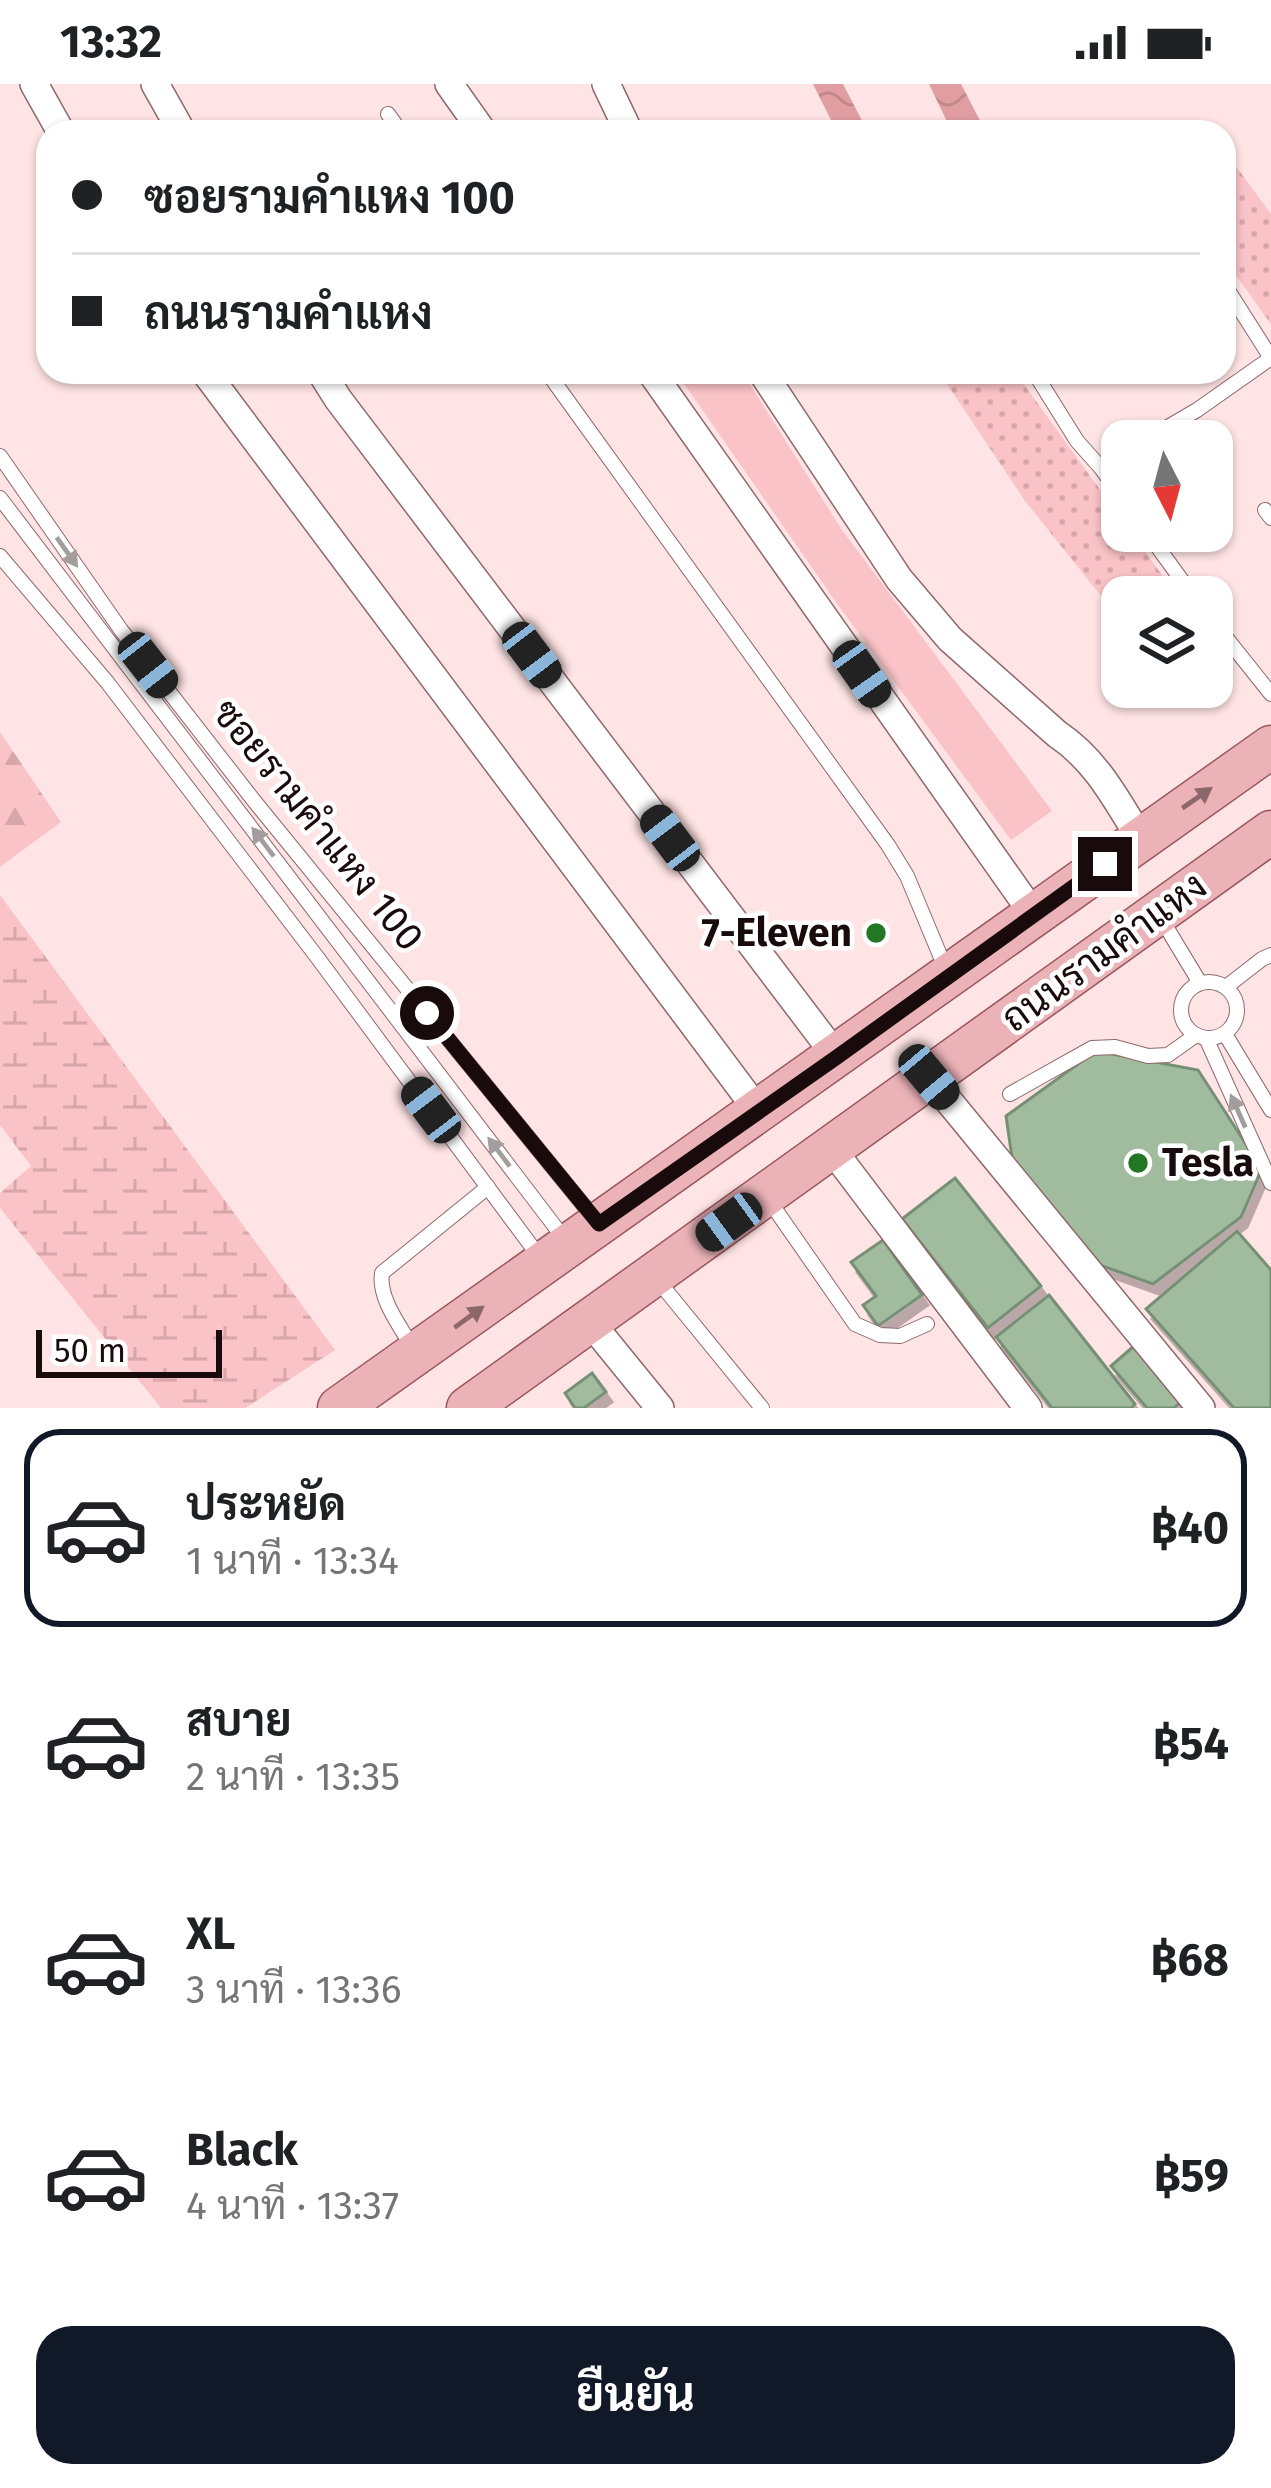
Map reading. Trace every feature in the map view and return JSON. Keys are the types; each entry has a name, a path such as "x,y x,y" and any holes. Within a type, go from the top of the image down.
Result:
{"main road":[{"name":"ถนนรามคำแหง","path":"339,1408 1271,747"},
{"name":"ถนนรามคำแหง","path":"467,1408 506,1389 654,1275 1271,832"},
{"path":"891,1018 929,1077"}],"street":[{"path":"34,84 54,120"},
{"path":"155,84 175,120"},
{"path":"449,84 474,120"},
{"path":"606,84 623,120"},
{"path":"214,384 759,1112"},
{"path":"329,384 837,1057"},
{"path":"659,384 1034,915"},
{"path":"770,384 899,579 950,639 1074,745 1101,774 1140,838"},
{"path":"929,1077 1201,1408"},
{"path":"831,1148 1028,1408"},
{"path":"590,1322 660,1408"}],"lane":[{"path":"388,114 392,120"},
{"path":"1236,303 1271,358 1236,383"},
{"path":"556,384 887,845 907,876 949,977"},
{"path":"1041,384 1077,441 1101,468"},
{"path":"1180,420 1234,384"},
{"name":"ซอยรามคำแหง 100","path":"0,456 121,630 241,785 571,1244"},
{"name":"ซอยรามคำแหง 100","path":"0,498 571,1244"},
{"path":"0,556 107,682 488,1187 571,1244"},
{"path":"1233,646 1271,694"},
{"path":"1158,914 1200,982"},
{"path":"1226,987 1271,955"},
{"path":"1010,1094 1092,1048 1168,1055 1201,1037 1225,1034 1238,1011 1236,1002 1226,987 1209,981 1185,994 1180,1012 1183,1022 1201,1037 1271,1183"},
{"path":"1225,1034 1271,1110"},
{"path":"417,1354 384,1296 382,1273 488,1187"},
{"path":"766,1195 855,1324 880,1335 900,1336 927,1324"},
{"path":"654,1275 762,1408"}],"green space":[{"path":"1236,166 1271,214 1271,324 1236,276"},
{"path":"684,384 750,384 842,530 1052,811 1011,840 838,605"},
{"path":"947,384 1024,384 1101,491 1101,552 1145,552 1163,576 1101,576 1101,596 1025,501"},
{"path":"0,732 61,822 0,867"},
{"path":"0,895 335,1350 245,1408 161,1408 0,1208 0,1193 31,1166 0,1125"}],"water":[{"path":"813,84 843,84 862,120 831,120"},
{"path":"929,84 961,84 980,120 946,120"}],"building":[{"name":"Tesla","path":"1096,1051 1198,1070 1262,1169 1241,1217 1153,1284 1094,1263 1012,1158 1006,1116"},
{"path":"955,1178 1041,1286 988,1328 902,1219"},
{"path":"1237,1231 1271,1270 1271,1408 1234,1408 1146,1309"},
{"path":"883,1240 922,1295 878,1326 863,1305 876,1296 851,1262"},
{"path":"1049,1295 1135,1404 1131,1408 1052,1408 996,1337"},
{"path":"1134,1346 1181,1402 1174,1408 1147,1408 1111,1366"},
{"path":"592,1373 606,1392 584,1408 575,1408 565,1393"}],"place":[{"name":"7-Eleven","path":"876,933"},
{"name":"Tesla","path":"1138,1163"}],"route":[{"path":"427,1013 599,1224 1105,864"}]}
